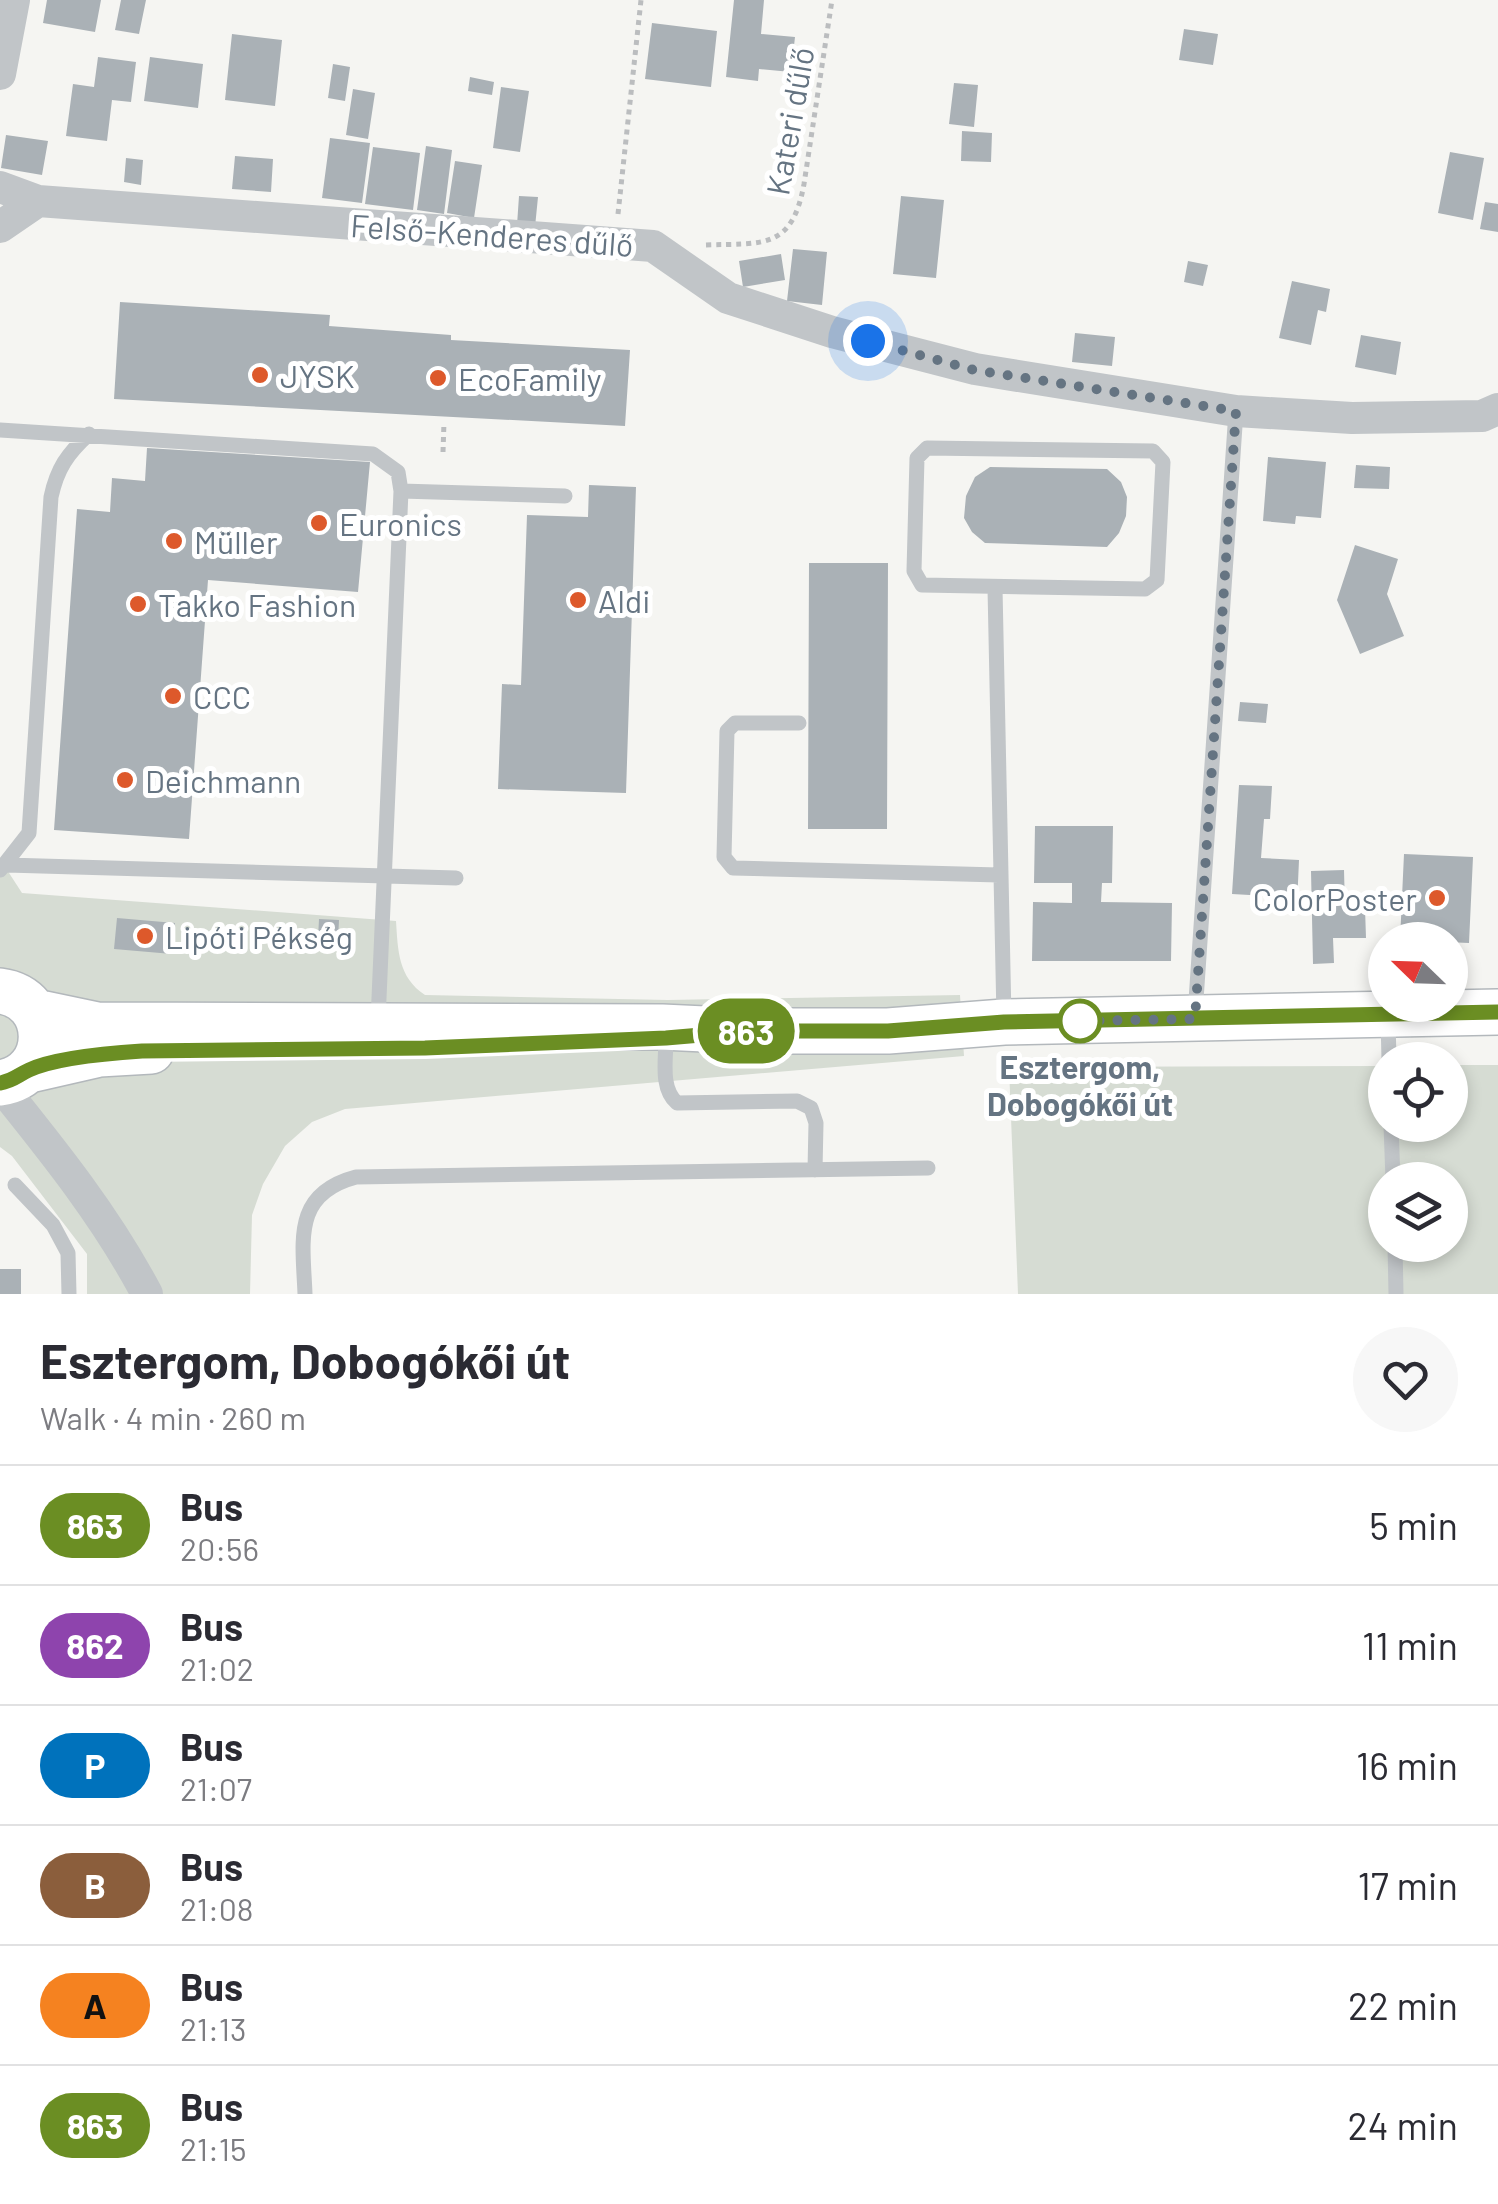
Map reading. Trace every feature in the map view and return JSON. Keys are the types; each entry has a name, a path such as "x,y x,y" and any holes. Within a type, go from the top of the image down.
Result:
{"main road":[{"path":"14,992 96,1025 378,1024 888,1031 1004,1022 1368,1015"},
{"path":"12,1079 38,1057 42,1041 41,1025 14,992"},
{"path":"1468,1013 1498,1012"},
{"path":"12,1079 99,1054 142,1051 425,1048 748,1031"}],"street":[{"path":"0,74 14,0"},
{"name":"Felső-Kenderes dűlő","path":"0,187 38,201 653,246 728,298 832,332 974,370 1236,411 1352,418 1482,416 1497,410"},
{"path":"0,227 38,201"},
{"path":"12,1079 147,1294"}],"lane":[{"path":"1195,1019 1236,411"},
{"path":"0,430 373,454 398,472 401,491 378,1024"},
{"path":"3,867 29,834 50,497 57,472 68,454 89,434"},
{"path":"928,448 1154,451 1163,462 1157,580 1145,589 995,588 922,585 914,572 916,458 928,448"},
{"path":"401,491 565,496"},
{"path":"995,588 1004,1022"},
{"path":"799,723 735,723 727,731 724,857 733,868 998,876"},
{"path":"3,867 456,878"},
{"path":"666,1038 666,1084 678,1103 797,1102 811,1108 816,1123 815,1170"},
{"path":"305,1294 305,1218 323,1191 356,1177 928,1168"},
{"path":"14,1184 53,1225 68,1253 70,1294"},
{"path":"1395,1262 1396,1294"}],"path":[{"path":"615,242 641,0"},
{"name":"Kateri dűlő","path":"653,246 759,244 778,238 790,227 800,206 832,0"},
{"path":"443,452 444,422"}],"shaded area":[{"path":"0,859 22,893 396,921 404,972 425,995 668,1000 960,995 964,1056 345,1109 312,1122 285,1146 263,1184 252,1215 250,1294 87,1294 87,1254 12,1156 0,1147"},
{"path":"1468,1065 1498,1065 1498,1294 1018,1294 1009,1067 1368,1066 1368,1142 1468,1142"}],"building":[{"path":"47,0 101,0 95,32 43,23"},
{"path":"121,0 146,0 139,34 115,30"},
{"path":"734,0 764,0 761,34 795,37 791,72 759,69 758,81 726,77"},
{"path":"652,23 717,31 711,87 645,79"},
{"path":"1184,29 1218,34 1213,65 1179,60"},
{"path":"232,34 282,40 275,106 225,100"},
{"path":"98,57 136,62 131,102 112,100 107,141 66,136 73,84 94,87"},
{"path":"150,57 203,64 198,108 144,101"},
{"path":"333,64 350,67 345,101 328,98"},
{"path":"470,77 494,82 492,95 468,91"},
{"path":"954,83 978,85 974,127 949,124"},
{"path":"501,87 529,91 520,152 493,148"},
{"path":"353,89 375,93 368,139 346,135"},
{"path":"962,131 992,133 991,162 961,161"},
{"path":"6,135 48,141 42,175 1,168"},
{"path":"330,138 370,143 362,203 322,198"},
{"path":"426,146 452,150 444,214 417,210"},
{"path":"373,147 420,153 413,210 365,204"},
{"path":"1450,152 1484,158 1473,220 1438,213"},
{"path":"235,156 273,159 271,192 232,189"},
{"path":"126,158 143,160 141,185 124,182"},
{"path":"455,161 482,165 474,218 447,213"},
{"path":"519,196 538,197 535,227 517,225"},
{"path":"901,196 944,200 936,278 893,274"},
{"path":"1485,202 1498,204 1498,232 1480,229"},
{"path":"793,249 827,252 822,305 787,301"},
{"path":"781,254 785,280 743,287 739,261"},
{"path":"1188,261 1208,265 1203,286 1184,282"},
{"path":"1292,281 1330,289 1326,312 1318,310 1311,345 1279,338"},
{"name":"JYSK","path":"120,302 330,315 329,326 451,335 451,340 630,350 625,426 114,399"},
{"path":"1075,333 1115,337 1112,366 1072,362"},
{"path":"1361,335 1401,342 1396,375 1355,367"},
{"path":"147,448 370,462 358,592 208,580 189,839 54,830 77,509 110,512 112,478 145,481"},
{"path":"1268,457 1326,462 1321,518 1296,516 1295,524 1263,521"},
{"path":"1356,465 1390,467 1389,489 1354,488"},
{"path":"990,467 1107,469 1121,482 1127,497 1126,516 1119,533 1107,547 985,543 964,518 966,496 975,477"},
{"name":"Aldi","path":"589,485 636,487 626,793 498,789 502,684 521,685 527,515 588,517"},
{"path":"1355,545 1398,559 1387,594 1404,636 1360,654 1337,600"},
{"path":"809,563 888,563 887,829 808,829"},
{"path":"1240,702 1268,704 1266,723 1238,721"},
{"path":"1239,785 1272,786 1270,819 1264,819 1261,858 1299,860 1297,905 1266,903 1267,896 1232,894"},
{"path":"1035,826 1113,826 1112,883 1102,883 1101,902 1172,903 1171,961 1032,961 1033,902 1072,903 1072,883 1034,883"},
{"name":"ColorPoster","path":"1404,854 1473,857 1469,943 1468,922 1401,922"},
{"path":"1344,870 1345,908 1365,908 1366,938 1333,938 1334,963 1313,964 1311,871"},
{"name":"Lipóti Pékség","path":"117,918 175,923 172,954 114,949"},
{"path":"319,919 339,920 338,940 318,939"},
{"path":"0,1269 21,1269 21,1294 0,1294"}],"bus line":[{"name":"863","path":"0,1083 29,1070 99,1054 142,1051 425,1048 748,1031 888,1031 1004,1022 1498,1012"}],"place":[{"name":"JYSK","path":"260,375"},
{"name":"EcoFamily","path":"438,378"},
{"name":"Euronics","path":"319,523"},
{"name":"Müller","path":"174,541"},
{"name":"Aldi","path":"578,600"},
{"name":"Takko Fashion","path":"138,604"},
{"name":"CCC","path":"173,696"},
{"name":"Deichmann","path":"125,780"},
{"name":"ColorPoster","path":"1437,898"},
{"name":"Lipóti Pékség","path":"145,936"},
{"name":"Esztergom, Dobogókői út","path":"1080,1021"}],"route":[{"path":"868,341 974,370 1236,411 1195,1019 1080,1021"}]}
